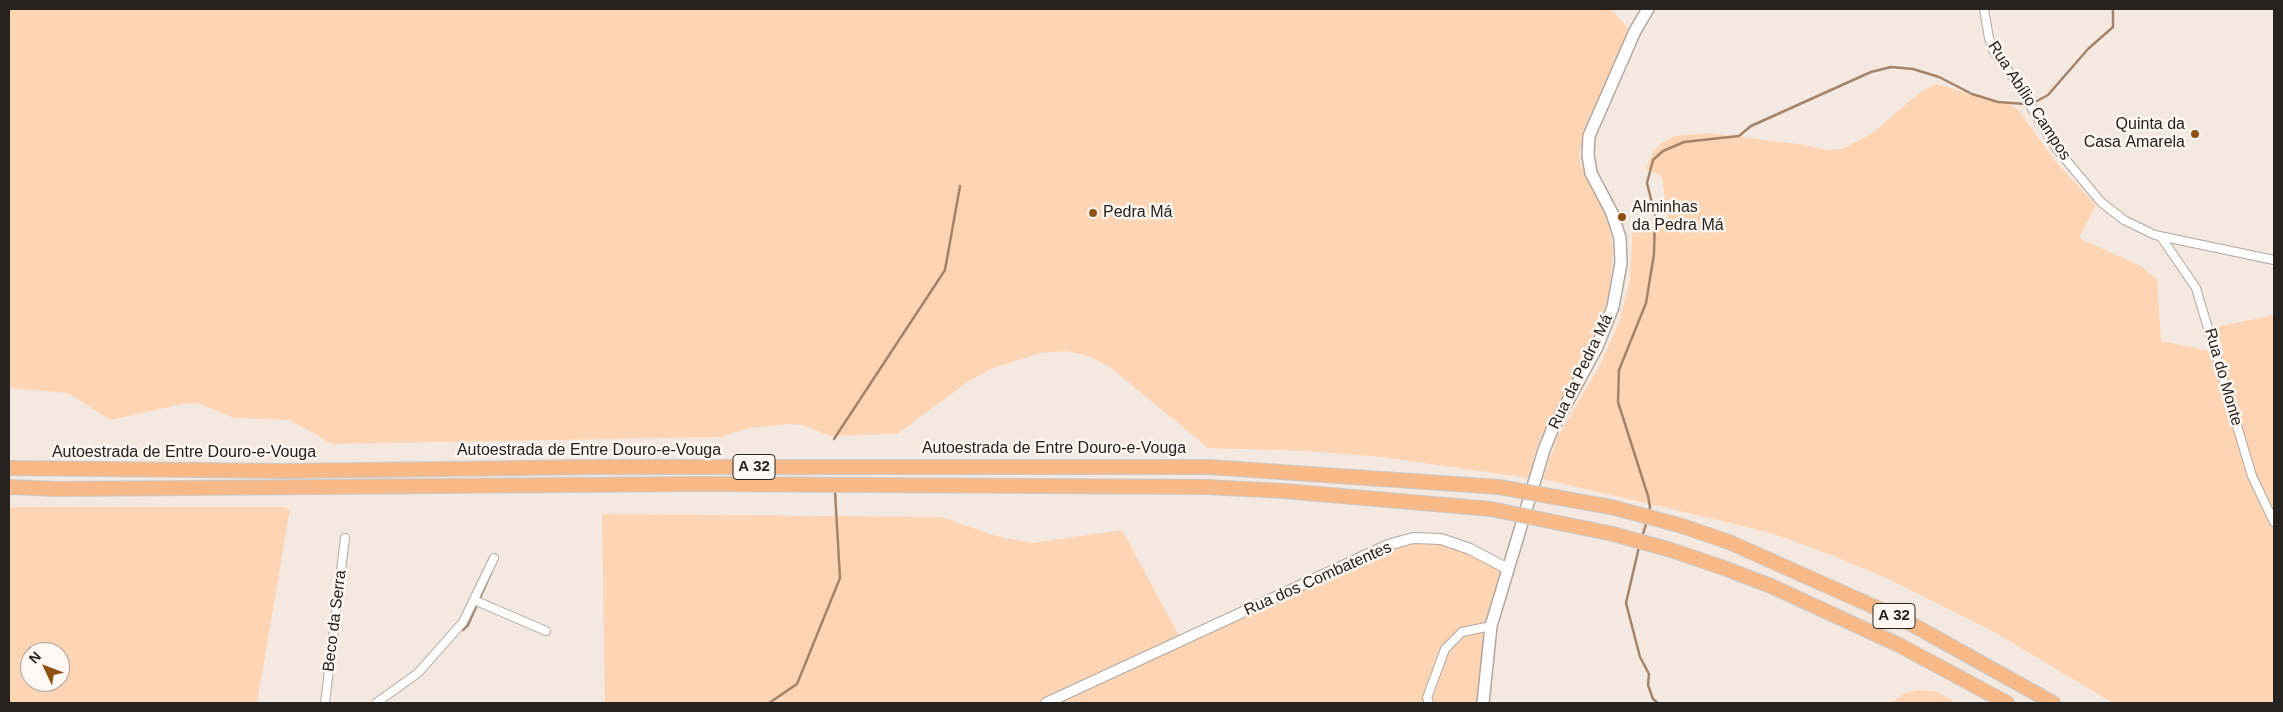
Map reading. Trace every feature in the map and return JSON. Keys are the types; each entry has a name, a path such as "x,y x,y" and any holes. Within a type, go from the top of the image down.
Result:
{"highway":[{"name":"Autoestrada de Entre Douro-e-Vouga","path":"9,468 286,471 599,467 1208,466 1499,487 1611,506 1729,542 1906,621 2053,703"},
{"name":"Autoestrada de Entre Douro-e-Vouga","path":"9,487 88,489 698,484 1206,488 1284,491 1491,509 1613,534 1724,568 1771,586 1899,645 2007,703"}],"main road":[{"name":"Rua da Pedra Má","path":"1483,703 1491,626 1547,440 1597,347 1613,307 1620,263 1620,238 1612,213 1591,173 1588,154 1589,136 1635,31 1648,9"}],"street":[{"name":"Rua Abílio Campos","path":"1984,9 1988,38 1993,50 2014,79 2056,148 2102,202 2124,220 2161,237 2274,260"},
{"name":"Rua do Monte","path":"2161,237 2196,288 2252,476 2274,522"},
{"name":"Beco da Serra","path":"325,703 345,538"},
{"name":"Rua dos Combatentes","path":"1046,703 1388,545 1413,538 1441,539 1470,549 1508,568"},
{"path":"376,703 418,672 463,622 494,558"},
{"path":"474,600 546,631"},
{"path":"1429,703 1427,698 1445,649 1462,632 1491,626"}],"shaded area":[{"path":"9,9 1611,9 1631,32 1579,153 1581,165 1609,222 1613,250 1610,287 1595,337 1577,374 1540,439 1528,478 1382,457 1307,451 1208,448 1110,367 1091,357 1067,351 1041,353 991,369 969,381 897,434 830,436 802,425 788,424 749,428 720,437 332,444 290,420 234,418 197,403 182,404 110,420 68,393 9,388"},
{"path":"1937,84 2013,106 2019,111 2054,160 2096,205 2079,238 2141,266 2157,279 2161,341 2224,354 2216,327 2274,315 2274,703 2113,703 1994,632 1888,579 1841,559 1774,534 1543,479 1558,436 1600,365 1620,320 1630,280 1633,221 1656,229 1662,227 1668,217 1662,179 1658,174 1646,169 1652,154 1660,144 1675,136 1709,133 1798,144 1828,150 1842,149 1871,134 1922,91"},
{"path":"9,507 285,507 290,510 257,703 9,703"},
{"path":"602,514 941,517 996,536 1033,543 1122,530 1183,643 1388,545 1441,539 1508,569 1491,626 1483,703 605,703"},
{"path":"1920,690 1938,692 1956,703 1892,703 1905,693"}],"waterway":[{"path":"2035,102 2048,95 2088,49 2113,27 2113,9"},
{"path":"1649,513 1648,496 1618,402 1619,370 1646,303 1654,254 1655,215 1647,183 1653,160 1663,151 1684,142 1739,136 1751,126 1871,72 1891,67 1913,69 1939,77 1972,94 1998,102 2025,104"},
{"path":"834,439 945,270 960,186"},
{"path":"769,703 797,684 840,578 835,492"},
{"path":"1642,537 1647,521"},
{"path":"1639,547 1626,603 1640,657 1649,674 1648,685 1653,699 1658,703"},
{"path":"463,630 468,625 491,573"}],"place":[{"name":"Quinta da Casa Amarela","path":"2195,134"},
{"name":"Pedra Má","path":"1093,213"},
{"name":"Alminhas da Pedra Má","path":"1622,217"}]}
